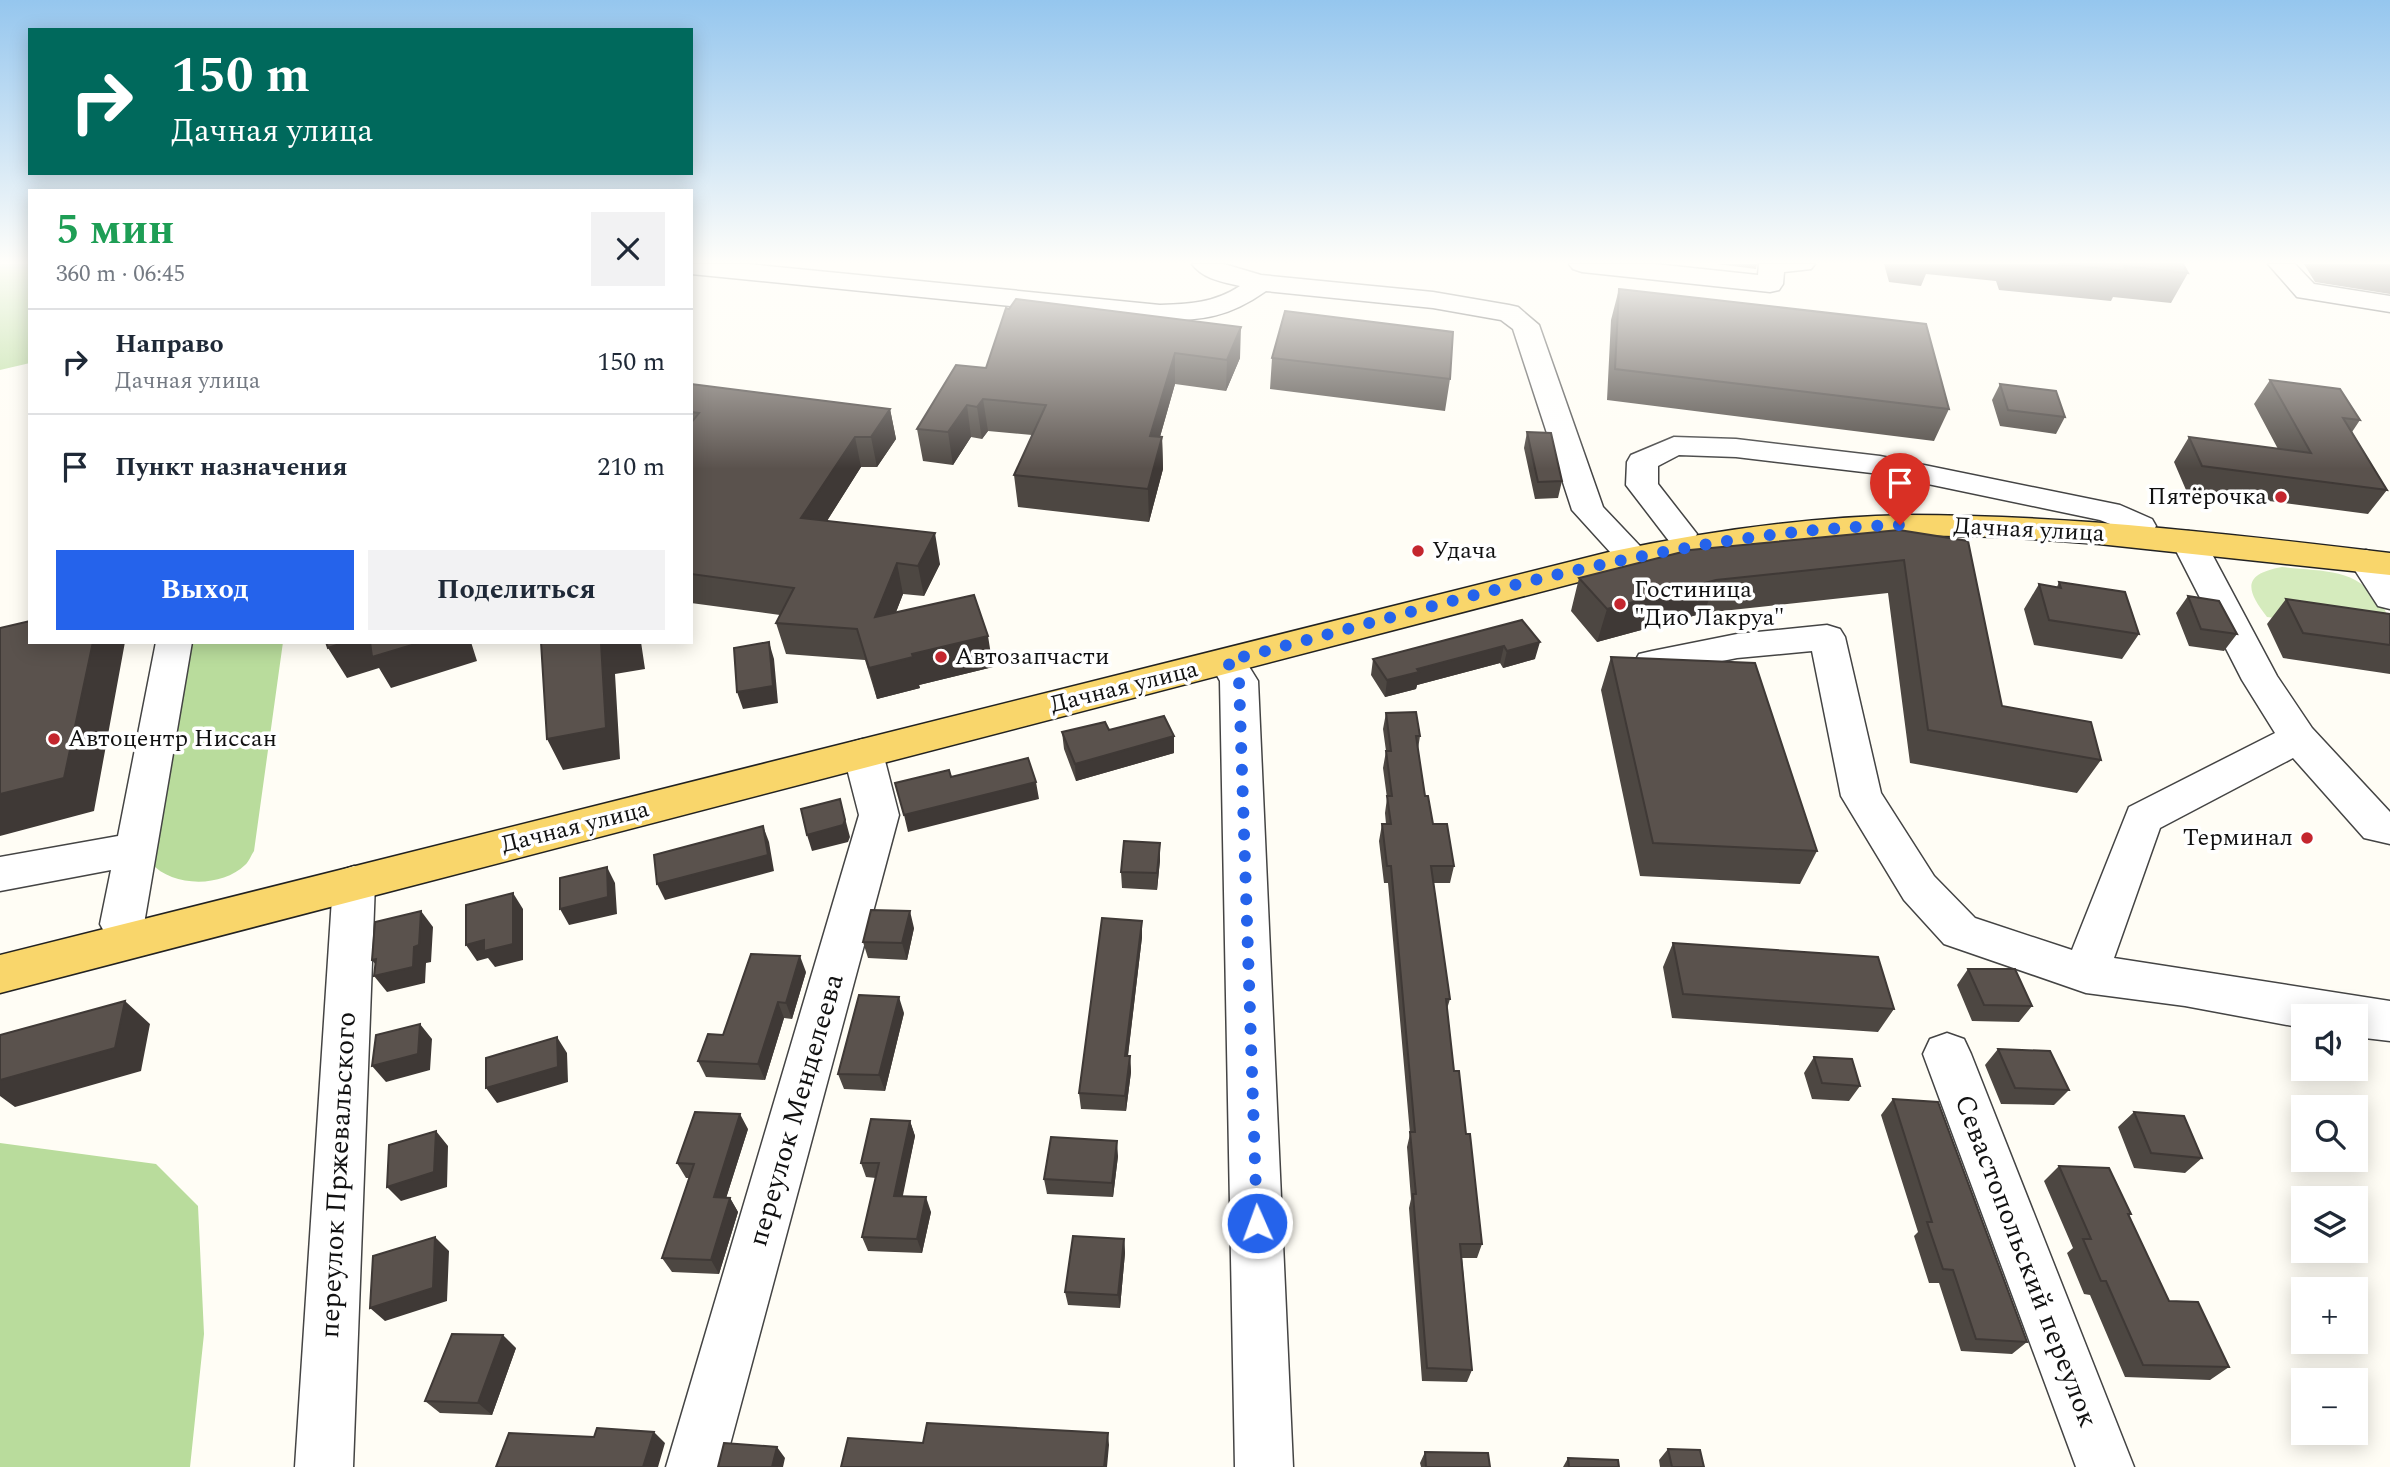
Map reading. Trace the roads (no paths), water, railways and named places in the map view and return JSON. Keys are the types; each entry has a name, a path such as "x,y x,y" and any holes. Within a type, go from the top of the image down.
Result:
{"main road":[{"name":"Дачная улица","path":"0,974 120,934 1628,552 1681,534 1775,520 1843,514 2021,517 2140,526 2185,535"},
{"name":"Дачная улица","path":"1628,552 1847,527 1927,524 2185,535 2376,557"},
{"name":"Дачная улица","path":"0,955 120,934 354,883 861,745"}],"street":[{"path":"1528,332 1588,510 1628,552"},
{"path":"1681,534 1642,485 1642,462 1674,446 1735,448 1880,465 2109,512 2140,526"},
{"path":"2185,535 2261,680 2298,738 2379,827 2390,828"},
{"path":"2376,557 2390,598"},
{"path":"1652,663 1737,646 1826,637 1861,796 1919,888 1960,931 2086,974 2185,987 2291,1006"},
{"path":"120,934 174,644"},
{"path":"1224,654 1239,681 1264,1467"},
{"path":"2086,974 2144,818 2298,738"},
{"name":"переулок Менделеева","path":"695,1467 879,815 861,745"},
{"path":"0,874 136,849"},
{"name":"переулок Пржевальского","path":"324,1467 354,883"},
{"path":"2368,1018 2390,1021"},
{"name":"Севастопольский переулок","path":"1947,1054 2105,1467"}],"place":[{"name":"Пятёрочка","path":"2281,497"},
{"name":"Удача","path":"1418,551"},
{"name":"Гостиница \"Дио Лакруа\"","path":"1620,604"},
{"name":"Автозапчасти","path":"941,657"},
{"name":"Автоцентр Ниссан","path":"54,739"},
{"name":"Терминал","path":"2307,838"}]}
